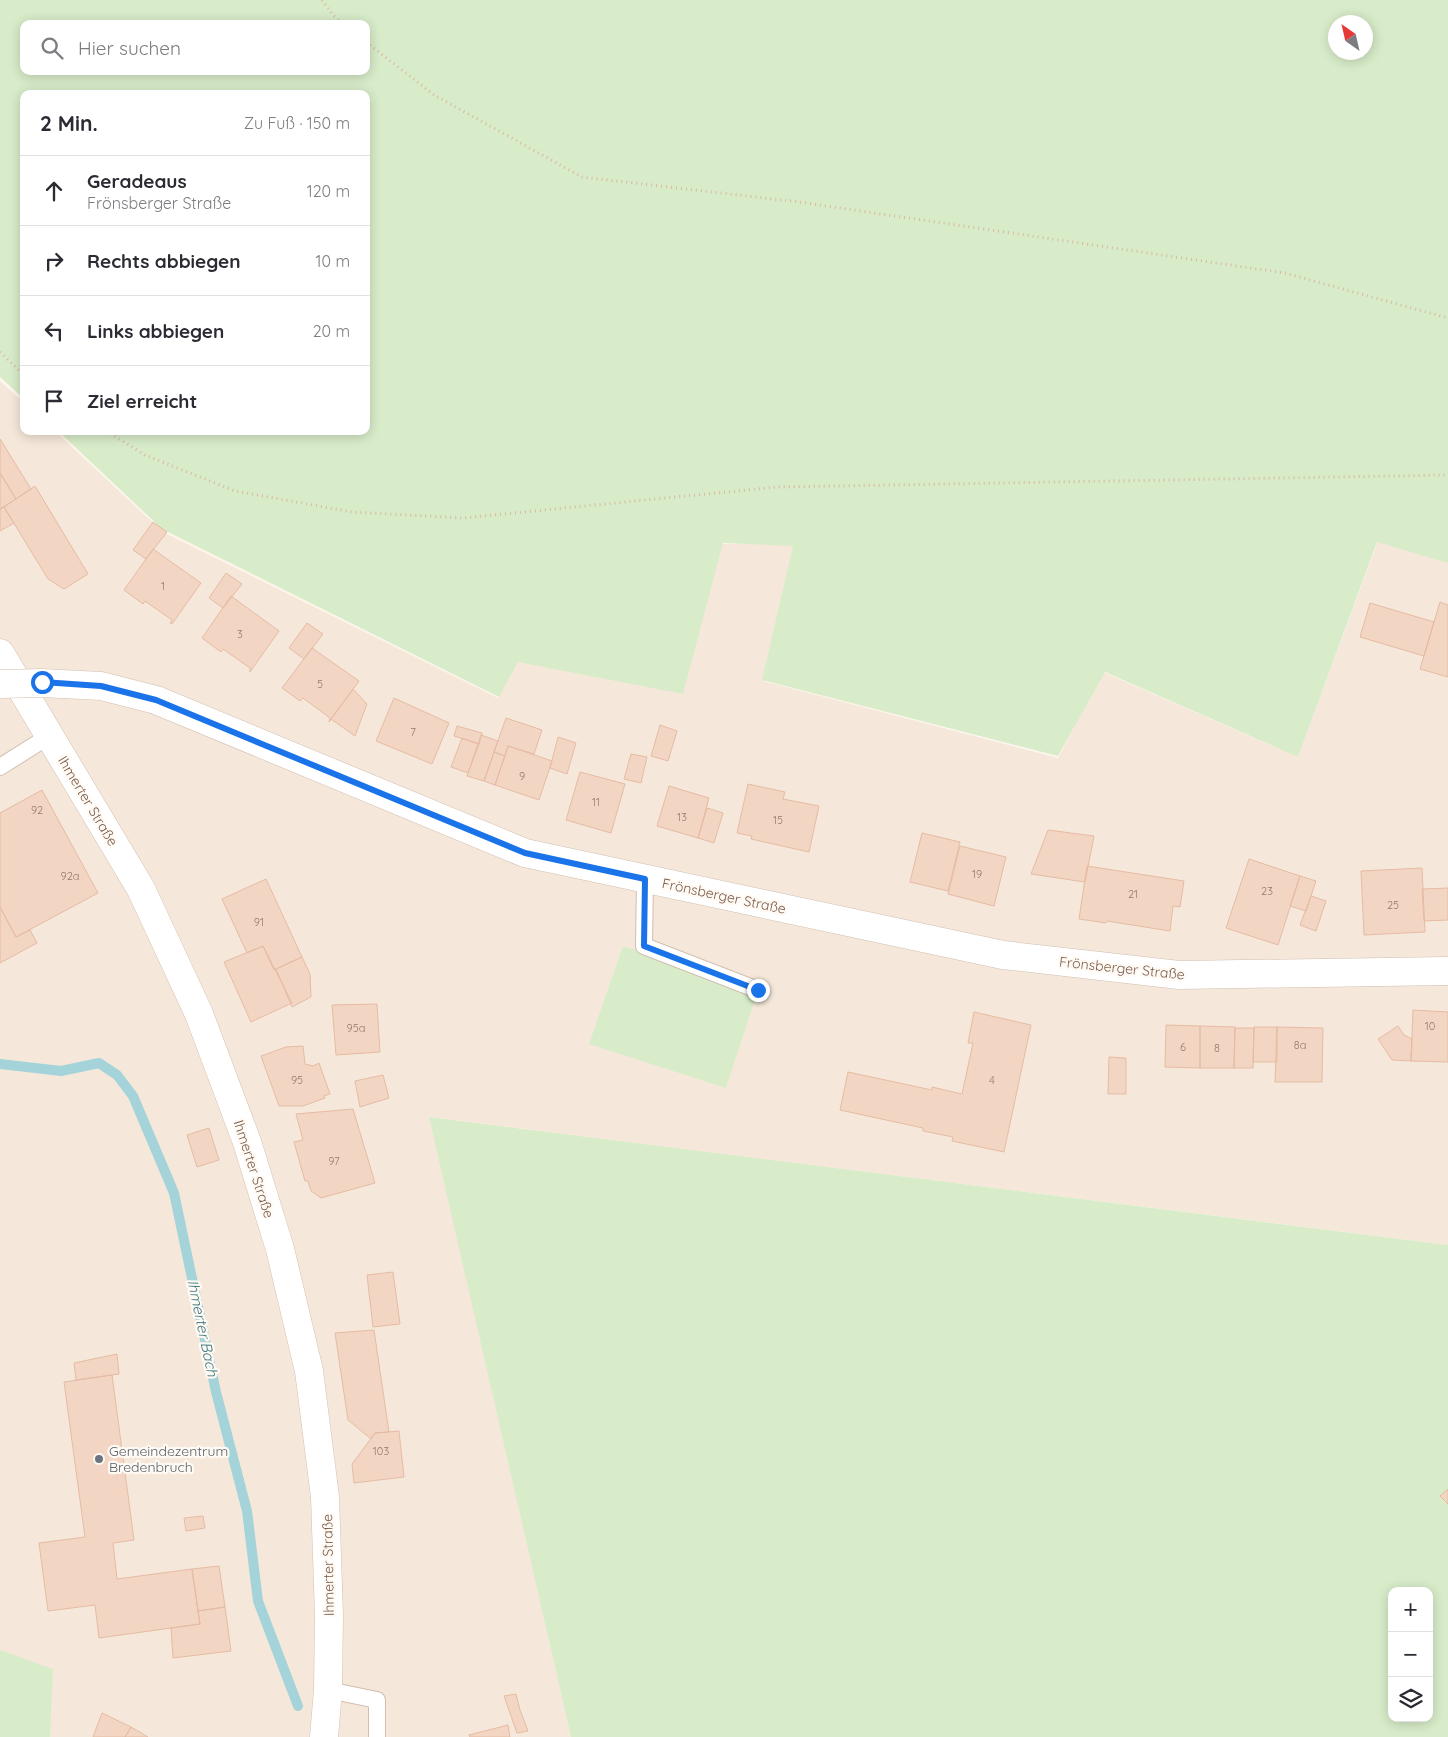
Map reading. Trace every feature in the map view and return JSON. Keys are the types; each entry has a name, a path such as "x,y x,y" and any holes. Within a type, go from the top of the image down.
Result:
{"street":[{"name":"Ihmerter Straße","path":"0,653 141,889 199,1014 247,1142 280,1249 309,1371 325,1497 329,1605 328,1690 324,1737"},
{"name":"Frönsberger Straße","path":"0,684 42,682 101,686 156,700 525,853 1003,955 1179,975 1448,971"}],"lane":[{"path":"0,767 49,736"},
{"path":"645,879 644,946 758,990"},
{"path":"328,1690 377,1700 378,1737"}],"path":[{"path":"322,0 332,16 338,20"},
{"path":"370,45 434,95 582,177 799,202 1285,273 1448,318"},
{"path":"0,352 20,372"},
{"path":"112,435 145,455 236,491 352,512 463,518 777,487 1448,475"}],"shaded area":[{"path":"0,381 20,399 20,435 59,435 163,532 498,698 518,662 722,544 796,544 763,681 1058,758 1103,672 1298,757 1378,541 1448,561 1448,1245 430,1117 571,1737 49,1737 0,1650"}],"green space":[{"path":"0,0 1448,0 1448,563 1377,542 1298,757 1105,672 1058,756 762,680 793,546 723,543 683,694 518,662 499,697 162,529 62,435 370,435 370,90 20,90 20,395 0,377"},
{"path":"623,946 758,990 726,1088 589,1044"},
{"path":"429,1117 1448,1245 1448,1737 571,1737"},
{"path":"0,1650 53,1669 50,1737 0,1737"}],"building":[{"path":"0,439 31,489 16,499 0,473"},
{"path":"0,473 16,499 0,509"},
{"path":"35,486 88,574 64,589 48,579 4,507"},
{"path":"4,507 14,523 0,531 0,509"},
{"path":"153,522 167,532 146,559 133,550"},
{"path":"153,549 201,583 172,624 170,623 172,620 145,601 143,604 124,590"},
{"path":"226,573 242,584 223,608 209,598"},
{"path":"231,596 279,631 250,672 250,668 223,649 221,652 202,638"},
{"path":"1440,602 1448,605 1448,677 1420,669"},
{"path":"1370,603 1434,622 1424,656 1360,637"},
{"path":"307,623 323,634 304,659 289,648"},
{"path":"312,648 359,681 329,722 330,718 303,698 300,701 282,688"},
{"path":"353,689 367,704 355,736 331,719"},
{"path":"394,698 449,723 432,764 376,741"},
{"path":"506,718 542,730 534,754 508,746 505,756 494,752"},
{"path":"660,725 677,731 668,761 651,756"},
{"path":"457,726 482,733 479,744 454,736"},
{"path":"481,735 498,741 484,781 467,776"},
{"path":"558,737 576,743 567,774 550,768"},
{"path":"462,738 479,744 468,773 451,767"},
{"path":"508,746 552,761 539,800 495,785"},
{"path":"494,752 505,756 495,785 484,781"},
{"path":"631,754 647,757 641,783 624,779"},
{"path":"580,772 625,784 611,833 566,820"},
{"path":"748,784 785,792 783,799 819,806 809,852 751,839 752,836 737,833"},
{"path":"669,786 709,798 698,838 657,826"},
{"path":"42,790 98,893 16,937 0,907 0,813"},
{"path":"707,808 723,813 714,843 698,838"},
{"path":"1048,830 1094,836 1085,882 1031,874"},
{"path":"922,833 960,842 948,891 910,882"},
{"path":"960,846 1006,857 994,906 948,894"},
{"path":"1249,859 1300,876 1278,945 1226,928"},
{"path":"1087,866 1184,881 1180,907 1173,906 1170,931 1107,921 1106,923 1079,919"},
{"path":"1422,868 1425,932 1364,935 1361,871"},
{"path":"1300,876 1316,881 1306,911 1290,906"},
{"path":"266,879 302,957 274,970 263,946 247,953 222,899"},
{"path":"1448,888 1448,920 1424,921 1422,889"},
{"path":"1311,896 1326,901 1316,931 1300,925"},
{"path":"0,907 16,937 30,930 37,943 0,963"},
{"path":"263,946 292,1003 251,1022 224,962"},
{"path":"302,957 310,974 311,997 292,1007 276,969"},
{"path":"377,1004 380,1052 336,1055 332,1005"},
{"path":"1413,1010 1448,1012 1448,1062 1411,1061"},
{"path":"974,1012 1031,1025 1004,1152 952,1141 953,1137 923,1131 923,1128 840,1110 848,1072 932,1090 932,1087 962,1094 973,1043 968,1043"},
{"path":"1166,1025 1200,1026 1200,1068 1165,1067"},
{"path":"1200,1026 1235,1027 1234,1068 1200,1068"},
{"path":"1398,1026 1404,1035 1412,1039 1411,1061 1392,1060 1378,1039"},
{"path":"1254,1027 1277,1027 1277,1062 1253,1062"},
{"path":"1277,1027 1323,1028 1322,1082 1275,1082"},
{"path":"1235,1028 1254,1028 1253,1068 1234,1068"},
{"path":"303,1046 305,1064 313,1066 319,1063 330,1094 324,1096 325,1098 303,1106 279,1106 261,1056 286,1047"},
{"path":"1109,1057 1126,1058 1126,1094 1108,1094"},
{"path":"383,1075 389,1098 360,1107 355,1081"},
{"path":"353,1109 375,1183 321,1198 311,1191 308,1181 305,1181 294,1142 303,1140 296,1114"},
{"path":"209,1128 219,1160 197,1167 187,1135"},
{"path":"393,1272 400,1324 373,1327 367,1275"},
{"path":"374,1330 389,1432 375,1433 371,1439 348,1420 335,1333"},
{"path":"117,1354 119,1374 76,1380 74,1363"},
{"name":"Gemeindezentrum Bredenbruch","path":"112,1375 134,1540 113,1543 117,1579 192,1569 200,1624 99,1638 95,1605 48,1611 39,1543 85,1537 64,1382"},
{"path":"399,1431 404,1477 354,1483 352,1464 375,1433"},
{"path":"1448,1489 1448,1504 1440,1496"},
{"path":"203,1516 205,1528 186,1531 184,1518"},
{"path":"219,1566 225,1607 198,1611 192,1569"},
{"path":"225,1607 231,1651 173,1658 171,1628 200,1624 198,1611"},
{"path":"516,1694 528,1731 517,1733 504,1696"},
{"path":"102,1713 131,1727 125,1737 93,1737"},
{"path":"508,1725 510,1737 470,1737 469,1735"},
{"path":"131,1727 148,1737 125,1737"}],"waterway":[{"name":"Ihmerter Bach","path":"0,1064 61,1071 99,1063 117,1075 133,1096 174,1193 216,1392 247,1511 258,1601 298,1706"}],"place":[{"name":"Gemeindezentrum Bredenbruch","path":"99,1459"}],"route":[{"path":"42,682 101,686 156,700 427,814 525,853 645,879 644,946 758,990"}]}
